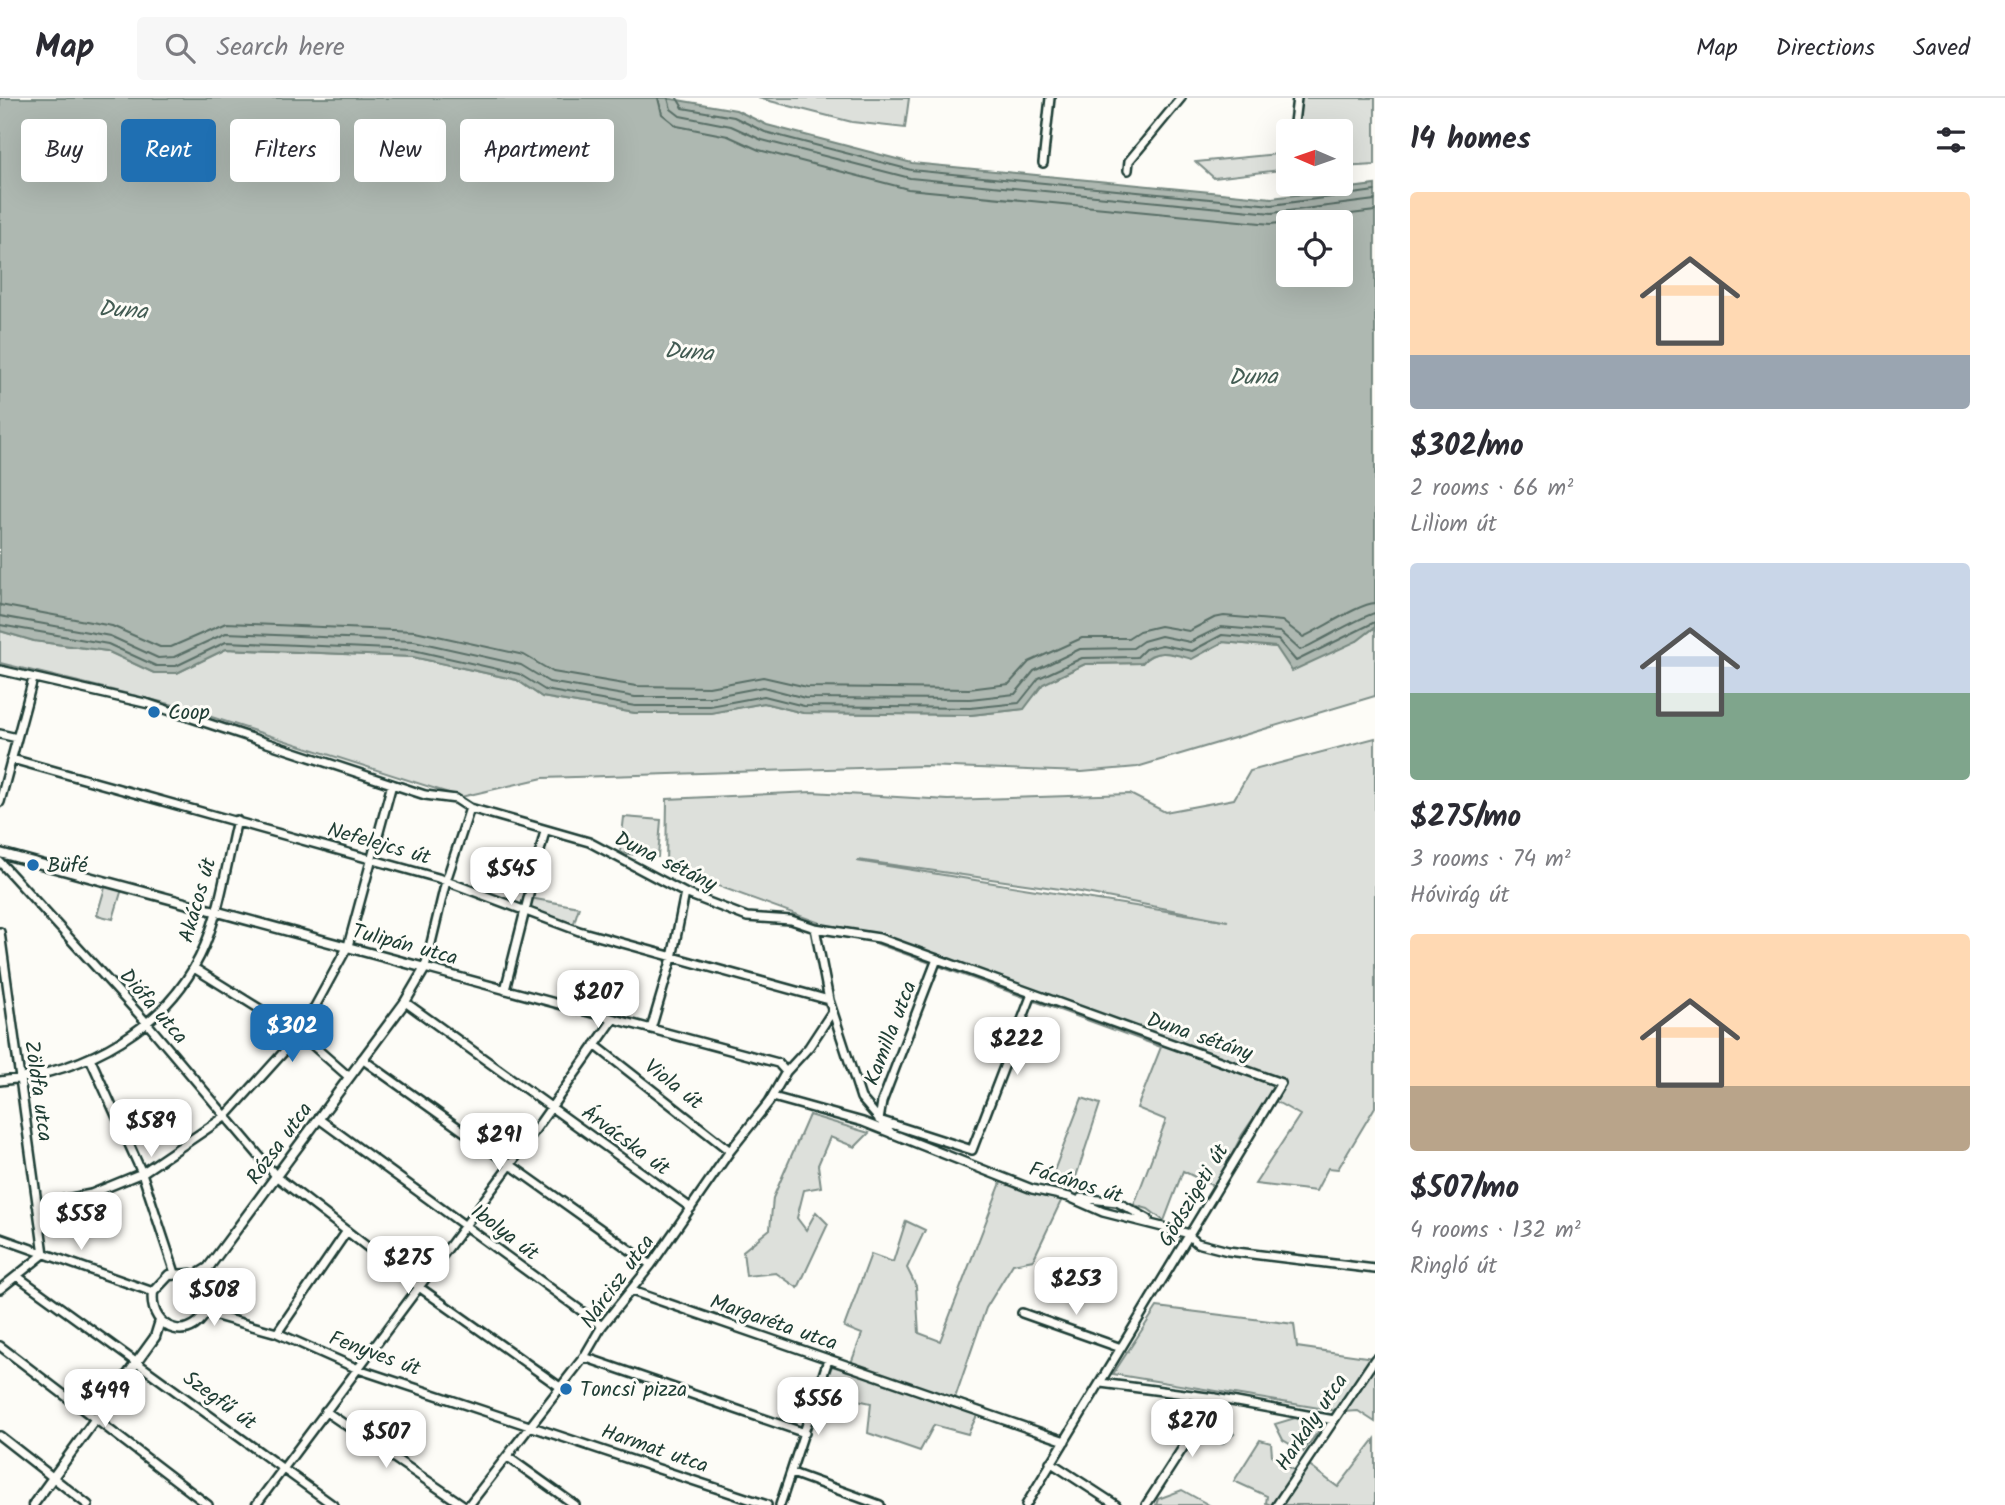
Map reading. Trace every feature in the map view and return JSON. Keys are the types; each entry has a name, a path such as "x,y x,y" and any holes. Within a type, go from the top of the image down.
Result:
{"street":[{"path":"1043,163 1050,98"},
{"path":"1128,170 1129,161 1181,98"},
{"path":"1294,119 1297,98"},
{"name":"Duna sétány","path":"0,670 149,704 425,795 456,799 470,808 589,842 685,892 747,918 792,920 815,928 879,938 1281,1083"},
{"path":"0,802 33,679"},
{"path":"0,734 18,738"},
{"name":"Nefelejcs út","path":"12,759 237,820 446,881 579,931 829,1000"},
{"path":"37,1205 91,1194 142,1173 226,1116 300,1034 348,946 392,783"},
{"name":"Rózsa utca","path":"208,1268 405,1002 425,968 446,881 470,808"},
{"name":"Akácos út","path":"0,1081 54,1072 90,1058 117,1046 146,1022 194,968 216,911 237,820"},
{"path":"505,990 545,831"},
{"name":"Tulipán utca","path":"0,853 778,1063 786,1072"},
{"name":"Diófa utca","path":"0,862 146,1022 277,1177 419,1287 560,1387"},
{"path":"651,1029 671,958 685,892"},
{"path":"815,928 832,1012 861,1098 892,1134"},
{"name":"Zöldfa utca","path":"0,932 44,1254"},
{"name":"Kamilla utca","path":"879,1120 882,1102 937,959"},
{"path":"194,968 300,1034 349,1077"},
{"path":"863,1122 879,1120 972,1150 1032,994"},
{"name":"Árvácska út","path":"405,1002 691,1208"},
{"name":"Nárcisz utca","path":"469,1505 509,1457 584,1357 602,1326 632,1291 730,1151 773,1097 786,1072 809,1047 832,1012"},
{"path":"256,1505 511,1164 613,1020"},
{"name":"Viola út","path":"595,1045 730,1151"},
{"path":"90,1058 142,1173 175,1273"},
{"path":"362,1059 651,1265"},
{"name":"Gödszigeti út","path":"1026,1505 1190,1238 1281,1083"},
{"name":"Fácános út","path":"773,1097 863,1122 1032,1189 1069,1197 1103,1212 1153,1222 1186,1233 1197,1244 1228,1251 1375,1269"},
{"name":"Ibolya út","path":"319,1119 602,1326"},
{"path":"1069,1197 1117,1202 1153,1222"},
{"path":"277,1333 347,1231"},
{"path":"0,1238 153,1292"},
{"path":"0,1289 44,1254"},
{"path":"195,1276 208,1268"},
{"path":"155,1337 172,1328 193,1327 206,1313 209,1304 206,1287 208,1268"},
{"path":"172,1328 160,1321 154,1312 153,1292 164,1278 175,1273 195,1276 206,1287"},
{"name":"Szegfű út","path":"17,1276 138,1361 333,1505"},
{"name":"Margaréta utca","path":"632,1291 1065,1441"},
{"path":"1022,1312 1121,1348"},
{"name":"Fenyves út","path":"206,1313 277,1333 358,1369 532,1424"},
{"path":"33,1505 155,1337 160,1321"},
{"path":"0,1346 208,1505"},
{"path":"584,1357 805,1433"},
{"name":"Harkály utca","path":"1277,1505 1375,1359"},
{"path":"780,1505 828,1360"},
{"path":"1101,1383 1216,1398 1334,1420"},
{"path":"1146,1505 1216,1398"},
{"path":"325,1411 463,1505"},
{"name":"Harmat utca","path":"532,1424 761,1504"},
{"path":"0,1436 88,1505"},
{"path":"509,1457 575,1505"},
{"path":"1050,1462 1116,1505"},
{"path":"792,1473 880,1505"}],"shaded area":[{"path":"758,98 909,98 905,128 852,122"},
{"path":"1301,98 1375,98 1375,165 1353,166 1353,119 1299,119"},
{"path":"1276,154 1276,170 1214,178 1196,162"},
{"path":"1375,627 1375,696 1137,767 1082,772 924,766 543,778 461,797 174,705 0,663 0,631 34,641 107,651 154,673 177,673 226,649 413,657 517,680 542,697 635,713 711,713 764,703 803,713 971,715 1023,709 1043,684 1085,664 1142,663 1159,653 1192,658 1223,642 1276,647 1357,641"},
{"path":"1375,738 1375,1107 1338,1169 1328,1168 1316,1191 1255,1184 1300,1115 1268,1097 1242,1135 1215,1187 1183,1171 1164,1221 1148,1209 1134,1205 1166,1120 1137,1108 1161,1047 666,867 667,799 812,792 948,800 1130,794 1165,812 1234,799 1250,771","holes":["858,860 1081,892 1228,921 857,861"]},
{"path":"624,817 661,820 658,857 620,853"},
{"path":"106,884 122,889 113,919 97,915"},
{"path":"530,898 579,907 573,926 527,908"},
{"path":"1082,1098 1100,1104 1072,1189 1062,1199 1033,1260 1013,1264 986,1308 955,1398 981,1407 968,1434 934,1425 920,1451 868,1433 871,1403 822,1392 832,1366 848,1371 862,1334 844,1327 871,1254 893,1262 906,1221 925,1230 907,1268 916,1286 919,1333 940,1341 1002,1180 1044,1197"},
{"path":"809,1115 869,1133 855,1147 830,1137 818,1165 821,1187 804,1190 797,1218 806,1230 816,1212 828,1224 798,1288 776,1273 746,1276 743,1251 770,1229 773,1198"},
{"path":"1157,1307 1294,1324 1297,1347 1373,1358 1375,1355 1375,1422 1358,1411 1343,1412 1113,1374"},
{"path":"1212,1413 1234,1434 1222,1444 1201,1431"},
{"path":"1295,1418 1324,1424 1303,1452 1283,1440 1275,1424"},
{"path":"1375,1439 1375,1505 1282,1505 1308,1465 1338,1487"},
{"path":"1260,1440 1271,1443 1272,1455 1295,1471 1271,1505 1266,1503 1267,1496 1234,1481"},
{"path":"1182,1490 1209,1505 1156,1505 1158,1499"}],"water":[{"name":"Duna","path":"0,98 666,98 736,110 767,125 912,163 1272,198 1353,196 1353,188 1375,185 1375,627 1357,641 1292,671 1276,647 1223,642 1192,659 1159,653 1142,663 1085,664 1043,684 1024,709 971,715 803,713 764,703 711,713 635,713 542,697 517,680 413,657 226,649 177,673 154,673 107,651 34,641 0,631"}],"place":[{"name":"Coop","path":"154,712"},
{"name":"Büfé","path":"33,865"},
{"name":"Toncsi pizza","path":"566,1389"}]}
